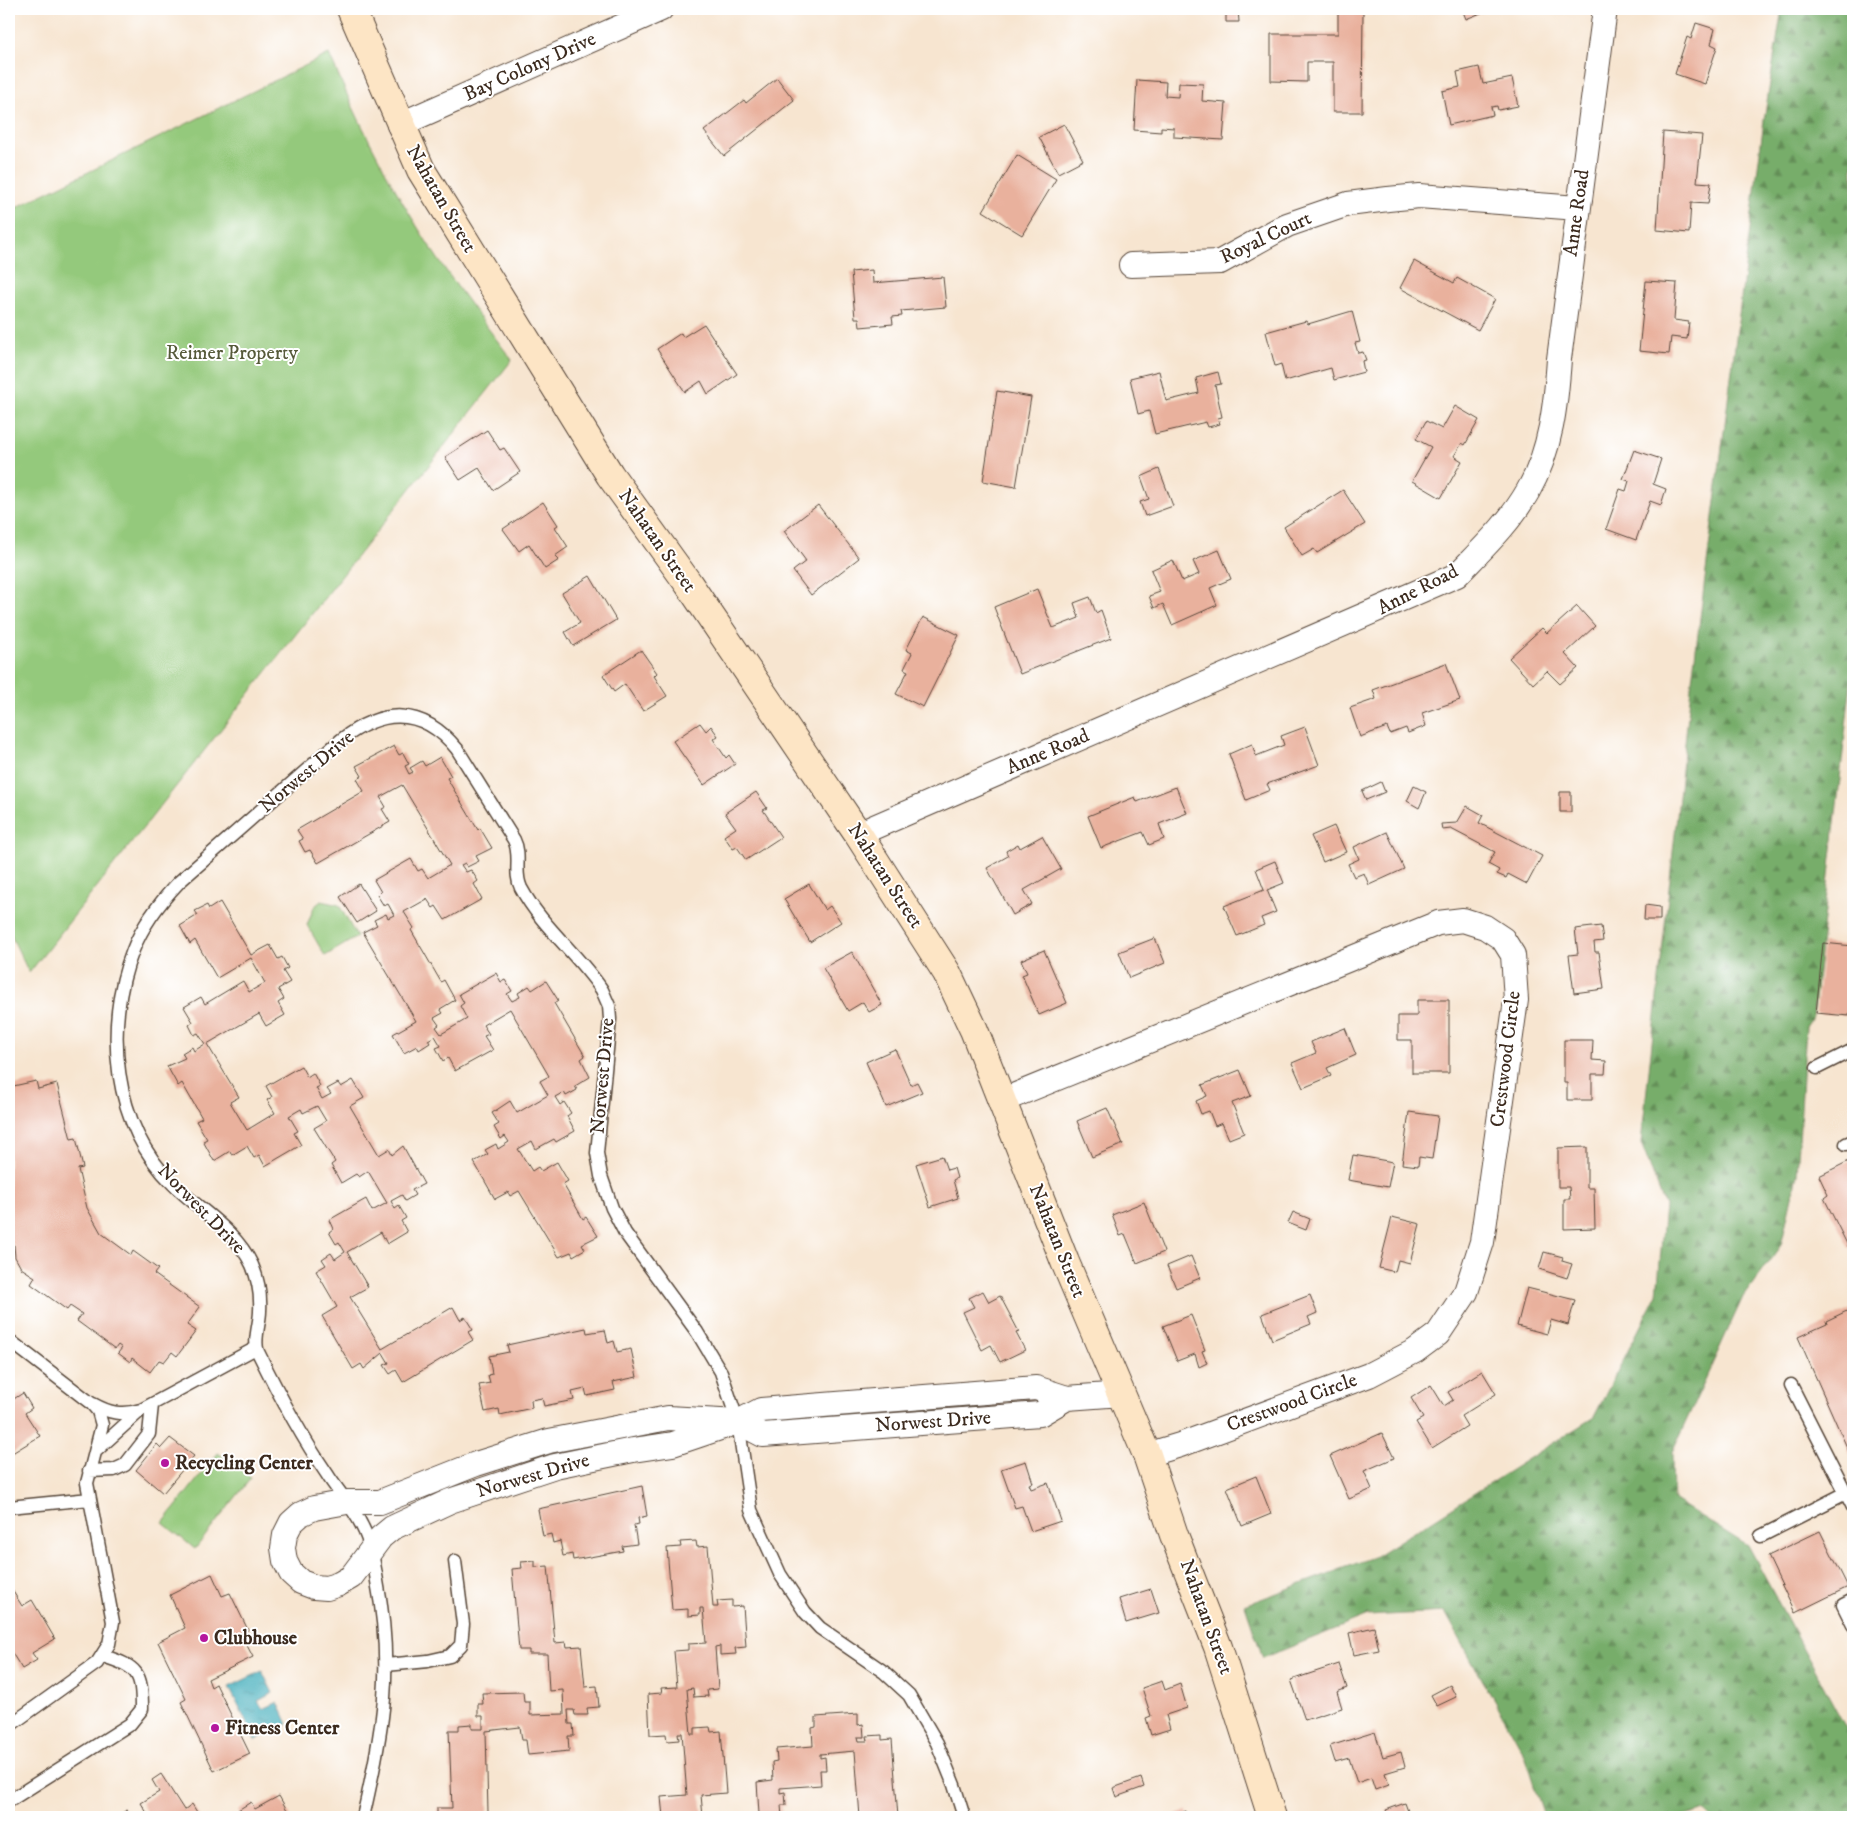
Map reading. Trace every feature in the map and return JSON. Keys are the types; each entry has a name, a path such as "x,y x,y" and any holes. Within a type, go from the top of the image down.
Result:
{"main road":[{"name":"Nahatan Street","path":"351,9 399,124 421,170 610,475 688,583 858,834 947,973 974,1030 1065,1262 1147,1455 1174,1535 1218,1647 1272,1817"}],"street":[{"name":"Bay Colony Drive","path":"399,124 661,9"},
{"name":"Anne Road","path":"858,834 1456,575 1497,534 1528,491 1547,445 1557,396 1559,358 1605,9"},
{"name":"Royal Court","path":"1131,265 1220,262 1287,226 1358,202 1419,196 1578,208"},
{"name":"Crestwood Circle","path":"1001,1100 1438,923 1463,920 1485,927 1503,939 1513,955 1516,1000 1482,1242 1466,1292 1438,1334 1415,1351 1369,1375 1180,1445 1147,1455"},
{"name":"Norwest Drive","path":"738,1422 673,1444 564,1464 485,1488 450,1501 392,1528 381,1537 372,1552 351,1577 327,1588 314,1587 302,1582 291,1573 285,1562 284,1541 291,1523 302,1514 314,1508 347,1502 380,1502 511,1452 587,1433 668,1418 738,1422 762,1436 1040,1414 1067,1398 1122,1394"}],"lane":[{"name":"Norwest Drive","path":"256,1348 260,1292 251,1263 231,1234 172,1184 141,1141 126,1106 121,1086 117,1040 118,1010 124,977 145,924 161,901 179,882 347,735 365,724 382,717 411,718 434,727 445,735 457,748 514,840 519,853 518,882 531,904 602,990 609,1006 610,1019 597,1143 601,1176 612,1208 625,1233 713,1357 721,1372 738,1422 751,1510 780,1574 805,1612 820,1628 884,1672 909,1695 937,1743 954,1785 964,1817"},
{"path":"1817,1068 1853,1050"},
{"path":"9,1340 92,1404 112,1413 127,1414 152,1405 256,1348 316,1458 363,1527 372,1552 384,1623 386,1665 383,1723 363,1817"},
{"path":"1791,1385 1853,1507"},
{"path":"9,1726 15,1716 90,1669 103,1656 109,1644 113,1622 88,1484 92,1457 102,1425 100,1416 92,1404"},
{"path":"89,1470 114,1470 125,1465 149,1434 152,1405"},
{"path":"92,1457 102,1445 140,1410"},
{"path":"1761,1536 1846,1493"},
{"path":"9,1507 90,1499"},
{"path":"386,1665 428,1661 450,1656 462,1645 463,1624 455,1562"},
{"path":"1853,1600 1843,1605 1853,1625"},
{"path":"9,1801 130,1724 142,1709 142,1689 136,1670 120,1661 103,1656"}],"green space":[{"path":"1782,9 1853,9 1853,680 1851,682 1813,1016 1806,1027 1797,1175 1781,1245 1743,1297 1672,1452 1673,1499 1748,1546 1853,1741 1853,1817 1712,1817 1706,1810 1681,1817 1544,1817 1524,1755 1445,1612 1368,1616 1263,1658 1245,1605 1376,1556 1594,1417 1657,1294 1665,1206 1641,1143 1691,688 1764,120"},
{"name":"Reimer Property","path":"329,54 369,140 415,223 449,276 512,360 29,973 9,931 9,211"},
{"path":"321,901 339,905 357,937 325,956 307,925 314,907"},
{"path":"218,1453 251,1478 195,1549 163,1523"}],"water":[{"path":"262,1671 273,1693 258,1701 263,1709 278,1702 288,1724 255,1740 229,1687"}],"building":[{"path":"1226,9 1238,9 1239,22 1226,22"},
{"path":"1462,9 1491,9 1466,19"},
{"path":"1338,12 1363,12 1362,112 1333,112 1333,62 1307,62 1307,82 1271,81 1271,34 1338,34"},
{"path":"1696,23 1715,29 1711,44 1717,47 1705,84 1675,74 1687,37 1691,39"},
{"path":"1479,67 1483,84 1512,78 1518,106 1498,110 1497,106 1491,107 1493,115 1449,125 1442,91 1460,87 1457,72"},
{"path":"777,78 794,100 724,156 704,131 744,100 746,103"},
{"path":"1137,80 1166,82 1165,96 1178,97 1179,83 1203,84 1202,101 1226,103 1223,140 1174,137 1174,128 1161,127 1161,132 1134,130"},
{"path":"1064,124 1083,160 1058,173 1039,137"},
{"path":"1663,132 1702,135 1697,182 1711,183 1708,204 1691,203 1689,233 1657,230"},
{"path":"1017,155 1056,179 1022,235 983,211"},
{"path":"1414,261 1454,283 1457,278 1495,299 1478,330 1400,288"},
{"path":"872,270 873,283 943,277 946,307 901,311 902,316 892,317 893,324 860,327 859,318 855,318 851,272"},
{"path":"1646,281 1677,283 1674,320 1689,322 1687,339 1671,337 1669,354 1639,351"},
{"path":"1352,311 1360,342 1355,343 1358,353 1363,352 1366,360 1362,361 1364,372 1334,380 1331,368 1285,381 1281,364 1275,366 1266,332 1306,321 1308,324"},
{"path":"704,324 737,374 708,394 701,381 685,392 657,349 681,333 683,337"},
{"path":"1159,371 1166,401 1199,393 1196,378 1218,372 1221,384 1215,385 1222,417 1218,418 1220,424 1208,427 1206,422 1155,434 1149,411 1138,414 1130,378"},
{"path":"997,391 1031,397 1016,487 983,481"},
{"path":"1455,406 1479,420 1465,445 1462,443 1454,456 1462,461 1441,498 1412,481 1431,447 1416,439 1426,421 1442,429"},
{"path":"487,430 500,450 504,448 520,472 493,490 479,468 460,480 445,457"},
{"path":"1634,450 1661,459 1653,484 1666,489 1661,505 1650,501 1636,540 1606,529 1620,489 1626,491 1629,481 1623,479"},
{"path":"1159,469 1173,506 1145,516 1140,502 1149,499 1141,477"},
{"path":"1343,490 1365,524 1317,553 1314,549 1302,556 1284,527"},
{"path":"543,502 558,525 555,527 568,547 555,556 559,560 545,569 529,544 519,551 503,529"},
{"path":"818,505 859,558 811,595 793,571 806,561 784,531"},
{"path":"1219,550 1231,579 1210,588 1217,605 1172,625 1163,604 1154,608 1149,596 1160,592 1151,570 1173,560 1182,581 1199,574 1193,561"},
{"path":"590,576 616,620 573,646 565,632 580,623 562,593"},
{"path":"1037,589 1053,628 1079,618 1074,603 1090,597 1096,613 1101,610 1111,638 1020,674 994,607"},
{"path":"1577,606 1595,626 1565,654 1578,668 1560,684 1547,671 1533,684 1509,658 1542,628 1547,633"},
{"path":"923,617 959,635 923,707 896,694 908,671 904,669 912,653 906,650"},
{"path":"641,650 657,673 654,676 667,696 643,711 625,684 614,692 603,675"},
{"path":"1446,663 1460,700 1422,713 1426,726 1408,733 1406,728 1390,734 1387,727 1360,737 1350,708 1376,699 1373,690"},
{"path":"700,723 706,731 711,726 718,736 713,739 726,758 729,755 735,764 704,785 673,741"},
{"path":"1305,727 1319,765 1267,784 1270,790 1246,800 1229,754 1252,744 1256,756 1284,745 1281,736"},
{"path":"394,746 399,755 403,753 409,764 405,766 409,774 413,772 410,768 422,761 425,766 440,757 451,776 447,778 451,785 478,830 480,828 492,848 476,856 479,861 467,867 465,863 461,865 466,872 471,870 478,881 474,884 482,899 445,920 436,906 433,908 427,899 404,912 414,928 411,930 441,982 444,980 455,1000 440,1009 443,1013 434,1018 439,1025 436,1027 441,1034 467,1019 460,1006 464,1003 459,994 496,973 501,982 505,980 512,991 507,994 512,1001 520,997 518,993 529,986 532,990 546,981 558,1000 554,1003 585,1056 581,1059 590,1077 575,1086 577,1090 566,1096 564,1092 555,1097 560,1105 564,1102 571,1113 567,1116 575,1131 556,1142 554,1139 536,1149 532,1141 518,1149 532,1171 538,1167 541,1171 557,1162 568,1181 563,1184 583,1219 586,1217 598,1236 582,1244 585,1249 573,1256 571,1252 559,1257 519,1191 510,1196 508,1192 495,1199 474,1162 488,1154 485,1150 496,1144 498,1149 509,1142 505,1136 501,1139 494,1127 499,1124 492,1113 510,1101 517,1113 548,1095 540,1081 549,1076 510,1009 483,1025 489,1034 484,1036 493,1050 455,1071 448,1058 443,1061 436,1048 441,1046 435,1036 428,1040 430,1043 419,1050 417,1046 404,1053 393,1034 416,1021 363,932 377,925 374,920 386,914 388,918 394,915 388,904 384,906 377,895 381,892 374,880 411,859 418,871 422,869 428,878 450,865 402,785 380,797 386,807 382,809 390,822 318,863 310,850 305,852 299,841 303,839 297,830 364,791 357,779 362,776 356,766"},
{"path":"1381,782 1385,792 1366,800 1362,791"},
{"path":"1414,786 1426,792 1419,808 1407,801"},
{"path":"1176,787 1187,813 1159,824 1164,839 1149,845 1143,832 1101,848 1088,816 1135,797 1137,802"},
{"path":"756,792 767,808 763,810 781,837 746,860 737,847 733,849 724,836 736,828 725,813"},
{"path":"1560,792 1571,792 1571,812 1560,812"},
{"path":"1467,806 1483,815 1479,823 1542,856 1527,884 1508,874 1506,878 1497,874 1499,870 1488,864 1495,852 1451,829 1442,830 1441,824 1457,823"},
{"path":"1334,826 1346,852 1323,862 1311,836"},
{"path":"1387,832 1404,869 1369,885 1364,873 1354,877 1348,864 1359,859 1354,847"},
{"path":"1042,836 1061,869 1024,890 1032,904 1013,915 987,868 1008,856 1006,851 1018,844 1020,848"},
{"path":"1275,861 1284,883 1267,890 1276,912 1261,918 1264,925 1237,936 1224,906 1264,890 1256,869"},
{"path":"359,884 376,911 357,923 340,897"},
{"path":"809,884 825,910 830,906 841,922 810,942 784,899"},
{"path":"220,902 251,955 270,945 278,959 282,957 288,968 283,971 290,982 278,989 284,999 278,1003 285,1015 266,1026 259,1014 207,1044 239,1097 230,1102 247,1130 275,1113 267,1100 272,1097 266,1086 301,1066 307,1077 313,1073 320,1086 316,1088 322,1099 331,1094 327,1089 338,1083 341,1087 353,1080 364,1098 350,1106 379,1155 389,1149 392,1155 403,1146 424,1184 412,1190 415,1195 405,1201 402,1195 391,1201 395,1209 399,1206 406,1218 401,1221 407,1232 387,1244 381,1232 347,1252 368,1287 350,1297 382,1349 453,1307 460,1320 465,1317 473,1330 468,1332 473,1340 403,1382 396,1370 390,1374 384,1365 389,1363 383,1353 364,1369 361,1364 353,1369 322,1316 337,1307 316,1271 326,1265 322,1259 331,1253 335,1259 345,1252 339,1242 336,1244 329,1232 333,1229 329,1220 366,1199 372,1211 387,1203 368,1171 359,1177 356,1174 341,1183 331,1165 335,1162 314,1128 326,1121 317,1106 303,1113 301,1109 289,1116 298,1131 294,1133 301,1145 265,1166 259,1155 254,1158 247,1146 232,1155 230,1151 214,1161 203,1141 207,1139 196,1121 202,1118 182,1083 178,1086 167,1066 185,1058 182,1053 192,1047 194,1051 205,1044 198,1033 194,1035 189,1025 193,1022 184,1007 201,997 205,1004 243,981 249,992 265,983 251,958 217,978 195,940 190,944 180,926 198,915 195,911 207,905 209,909"},
{"path":"1645,905 1660,907 1660,920 1644,920"},
{"path":"1601,926 1603,941 1594,942 1595,952 1599,952 1604,989 1574,993 1569,955 1578,954 1575,929"},
{"path":"1155,938 1165,963 1129,978 1119,952"},
{"path":"1823,943 1853,946 1853,980 1849,1016 1816,1013"},
{"path":"1044,950 1067,1003 1039,1015 1022,975 1027,973 1021,960"},
{"path":"852,952 882,1005 869,1012 863,1002 848,1011 823,968"},
{"path":"1417,1000 1449,1000 1449,1073 1412,1073 1412,1040 1398,1040 1398,1016 1417,1016"},
{"path":"1345,1028 1356,1055 1327,1068 1331,1076 1303,1088 1292,1063 1316,1053 1311,1042"},
{"path":"1564,1040 1593,1040 1592,1060 1606,1061 1605,1074 1592,1074 1592,1100 1567,1100 1567,1083 1564,1083"},
{"path":"895,1049 911,1085 917,1082 922,1092 886,1107 866,1062"},
{"path":"1240,1070 1251,1096 1232,1103 1244,1133 1229,1139 1222,1123 1215,1126 1209,1111 1201,1114 1196,1101 1207,1096 1202,1085"},
{"path":"36,1081 38,1089 57,1084 71,1139 76,1138 83,1168 78,1169 87,1208 101,1233 131,1255 133,1251 158,1269 154,1274 200,1307 187,1325 196,1331 177,1356 172,1352 164,1362 159,1360 150,1372 132,1358 130,1362 118,1353 122,1348 118,1345 115,1349 77,1321 82,1314 70,1306 67,1310 31,1284 35,1277 21,1268 15,1257 14,1245 9,1245 9,1087"},
{"path":"1107,1108 1123,1144 1092,1157 1077,1121"},
{"path":"1409,1112 1438,1116 1432,1159 1419,1157 1418,1166 1402,1164"},
{"path":"1587,1147 1587,1188 1594,1188 1595,1228 1564,1229 1564,1199 1570,1199 1569,1187 1558,1187 1558,1148"},
{"path":"1353,1155 1393,1162 1388,1187 1348,1180"},
{"path":"942,1156 947,1170 954,1168 957,1178 953,1180 958,1198 930,1207 916,1164"},
{"path":"1853,1159 1853,1246 1849,1248 1824,1198 1828,1195 1819,1176"},
{"path":"1144,1202 1164,1252 1137,1263 1125,1234 1120,1236 1112,1215"},
{"path":"1293,1212 1310,1219 1306,1230 1288,1223"},
{"path":"1392,1217 1420,1224 1410,1263 1398,1260 1395,1272 1379,1268"},
{"path":"1544,1252 1563,1257 1562,1261 1572,1264 1567,1278 1539,1269"},
{"path":"1191,1256 1200,1278 1176,1288 1167,1266"},
{"path":"1527,1288 1575,1300 1568,1325 1551,1320 1547,1334 1517,1326"},
{"path":"983,1291 989,1302 1000,1296 1019,1332 1016,1333 1025,1350 1000,1362 991,1345 982,1350 963,1312 974,1307 969,1298"},
{"path":"1310,1295 1317,1313 1308,1317 1311,1324 1272,1340 1262,1314"},
{"path":"1853,1308 1853,1461 1798,1337 1827,1324 1826,1321"},
{"path":"1191,1315 1205,1350 1202,1351 1207,1363 1199,1367 1195,1354 1177,1361 1163,1326"},
{"path":"586,1328 587,1333 605,1330 608,1343 614,1341 617,1352 631,1349 637,1377 613,1382 615,1390 587,1396 585,1389 572,1392 574,1400 544,1406 542,1398 531,1400 532,1408 500,1415 499,1409 485,1412 479,1385 490,1383 488,1375 492,1374 489,1356 509,1352 507,1345"},
{"path":"1482,1371 1496,1394 1461,1416 1467,1426 1432,1448 1416,1422 1423,1418 1411,1398 1431,1385 1444,1406 1453,1400 1448,1392"},
{"path":"23,1393 32,1408 25,1413 40,1436 9,1455 9,1402"},
{"path":"1382,1433 1394,1458 1364,1471 1372,1489 1349,1499 1330,1456"},
{"name":"Recycling Center","path":"170,1438 194,1456 163,1493 136,1470 157,1444 161,1448"},
{"path":"1026,1461 1033,1483 1029,1484 1031,1489 1048,1483 1061,1521 1031,1531 1022,1506 1015,1508 1001,1469"},
{"path":"1256,1476 1271,1514 1242,1526 1227,1488"},
{"path":"642,1486 647,1516 638,1518 639,1524 634,1525 637,1544 622,1546 623,1551 573,1560 572,1554 563,1556 560,1541 553,1543 551,1534 543,1536 538,1509"},
{"path":"1820,1531 1848,1587 1795,1613 1768,1556"},
{"path":"696,1541 697,1547 708,1546 713,1607 718,1607 717,1601 732,1600 732,1607 743,1606 746,1647 735,1648 736,1654 720,1655 720,1646 715,1647 718,1689 707,1690 708,1696 694,1697 693,1688 687,1689 691,1734 695,1734 695,1728 710,1727 711,1732 721,1731 726,1793 701,1795 703,1817 663,1817 661,1797 687,1795 682,1733 678,1733 679,1740 667,1741 666,1734 650,1735 648,1694 662,1693 661,1688 677,1687 674,1651 688,1650 688,1644 706,1643 703,1608 700,1608 700,1615 688,1616 688,1609 672,1610 667,1548 681,1547 680,1542"},
{"path":"535,1561 535,1567 548,1566 555,1643 566,1642 567,1647 581,1646 585,1687 597,1686 599,1707 587,1708 588,1715 575,1715 574,1710 568,1710 569,1724 573,1724 574,1736 568,1736 569,1751 528,1755 526,1740 522,1740 520,1727 486,1731 488,1812 476,1813 476,1817 427,1817 427,1815 437,1814 437,1808 452,1808 449,1730 459,1730 459,1725 472,1724 472,1729 483,1729 483,1716 478,1716 478,1704 483,1704 482,1693 523,1692 524,1702 530,1702 530,1715 564,1714 563,1690 549,1691 547,1654 529,1654 529,1650 519,1650 512,1569 522,1568 521,1562"},
{"name":"Clubhouse","path":"212,1574 222,1596 230,1593 248,1630 241,1634 253,1657 208,1679 211,1687 216,1684 250,1754 214,1771 181,1702 186,1699 158,1642 185,1628 170,1595"},
{"path":"9,1585 22,1606 32,1600 55,1639 32,1653 37,1660 22,1669 12,1653 9,1655"},
{"path":"1151,1589 1159,1613 1126,1623 1119,1599"},
{"path":"1374,1627 1379,1650 1354,1655 1349,1633"},
{"path":"1339,1664 1347,1688 1337,1692 1342,1708 1305,1720 1291,1680"},
{"path":"1162,1681 1165,1690 1180,1684 1187,1708 1166,1715 1170,1729 1151,1735 1146,1718 1151,1716 1142,1688"},
{"path":"1450,1685 1456,1697 1437,1706 1431,1695"},
{"path":"858,1714 858,1725 863,1724 864,1737 858,1737 859,1741 868,1741 867,1736 882,1735 882,1740 892,1739 898,1817 860,1817 855,1751 820,1754 820,1758 825,1757 826,1770 820,1770 821,1785 780,1788 780,1793 785,1792 786,1805 781,1805 782,1817 732,1817 759,1814 757,1782 773,1780 772,1762 777,1761 776,1749 813,1746 812,1728 816,1727 816,1717"},
{"path":"1375,1732 1383,1757 1401,1752 1405,1767 1385,1773 1389,1785 1375,1790 1371,1778 1357,1783 1349,1758 1335,1762 1330,1746"},
{"path":"161,1774 184,1810 192,1804 200,1817 141,1817 147,1813 141,1803 159,1792 152,1780"},
{"path":"1141,1778 1144,1787 1116,1797 1113,1788"},
{"path":"279,1796 291,1817 242,1817 238,1810 251,1802 255,1809"},
{"path":"1405,1803 1410,1817 1389,1817 1386,1810"},
{"path":"127,1810 131,1817 115,1817"},
{"path":"1186,1811 1189,1817 1172,1817"},
{"path":"904,1815 917,1815 917,1817 904,1817"}],"place":[{"name":"Recycling Center","path":"165,1463"},
{"name":"Clubhouse","path":"204,1638"},
{"name":"Fitness Center","path":"215,1728"}]}
